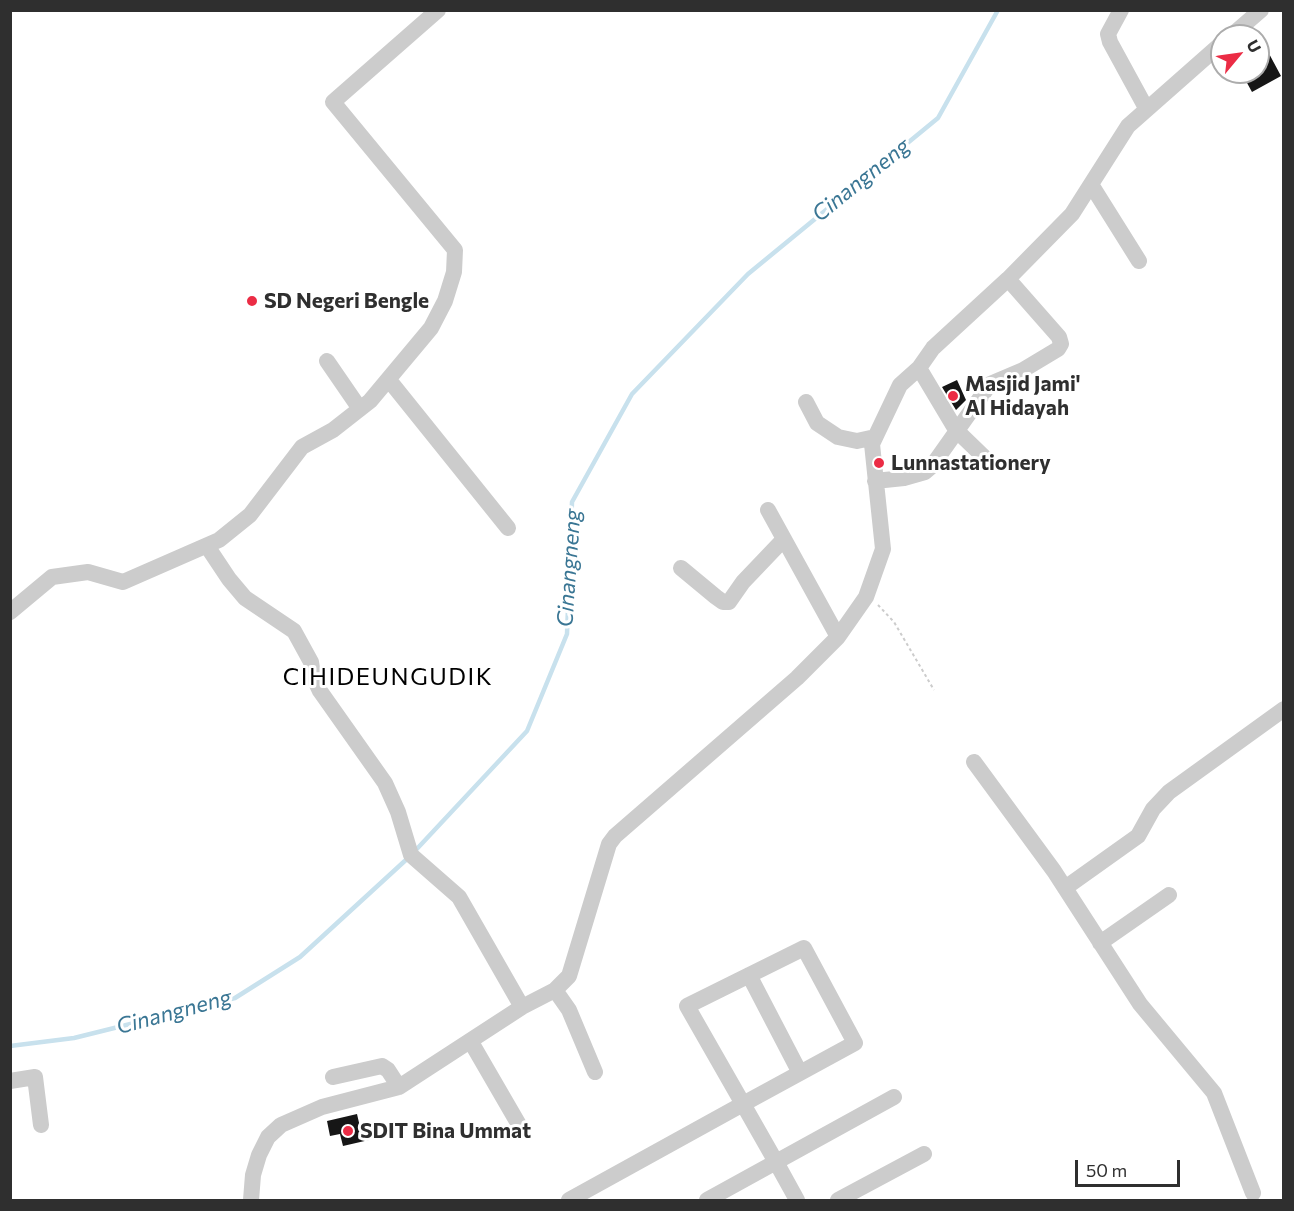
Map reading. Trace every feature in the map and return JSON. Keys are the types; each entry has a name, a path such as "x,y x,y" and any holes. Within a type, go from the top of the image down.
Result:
{"street":[{"path":"10,612 52,577 88,572 123,582 219,540 250,515 302,447 322,437 360,409 389,380 431,328 445,301 453,272 454,250 333,102 438,10"},
{"path":"1120,10 1108,34 1110,42 1146,108"},
{"path":"1245,24 1261,10"},
{"path":"251,1200 253,1176 259,1155 268,1137 281,1125 322,1107 399,1087 522,1007 555,990 571,972 609,844 621,828 752,719 838,637 866,597 883,549 871,450 900,385 919,368 933,348 1008,279 1072,214 1092,186 1117,139 1146,108 1210,54"},
{"path":"1092,186 1139,261"},
{"path":"875,481 904,478 925,472 932,466 990,384 1023,370 1051,354 1061,344 1059,337 1008,279"},
{"path":"327,361 360,409"},
{"path":"919,368 956,430 986,459"},
{"path":"389,380 508,528"},
{"path":"806,402 817,423 838,437 857,441 875,437"},
{"path":"768,510 838,637"},
{"path":"681,568 723,602 729,602 743,582 784,539"},
{"path":"207,546 245,598 294,631 311,662 313,676 320,691 385,783 398,812 411,855 459,897 522,1007"},
{"path":"1065,888 1138,836 1153,810 1169,792 1284,709"},
{"path":"974,762 1065,888 1140,1005 1214,1093 1253,1193"},
{"path":"1100,943 1169,895"},
{"path":"569,1200 743,1104 855,1043 804,948 687,1006 743,1104 776,1162 797,1200"},
{"path":"748,975 800,1073"},
{"path":"555,990 569,1010 595,1072"},
{"path":"471,1042 522,1130"},
{"path":"333,1077 382,1066 388,1070 399,1087"},
{"path":"10,1082 35,1077 41,1125"},
{"path":"707,1200 894,1097"},
{"path":"838,1200 924,1154"}],"path":[{"path":"866,597 880,606 894,622 934,690"}],"building":[{"path":"1270,55 1281,76 1270,82"},
{"path":"1248,84 1266,84 1252,92"},
{"name":"Masjid Jami' Al Hidayah","path":"957,380 966,400 956,410 942,387"},
{"name":"SDIT Bina Ummat","path":"357,1114 360,1127 365,1126 369,1140 343,1146 340,1134 330,1136 327,1121"}],"waterway":[{"name":"Cinangneng","path":"414,852 527,731 567,634 572,502 632,394 748,274 938,118 998,10"},
{"name":"Cinangneng","path":"10,1046 74,1038 235,998 300,957 408,858"}],"place":[{"name":"SD Negeri Bengle","path":"252,301"},
{"name":"Masjid Jami' Al Hidayah","path":"953,396"},
{"name":"Lunnastationery","path":"879,463"},
{"name":"SDIT Bina Ummat","path":"348,1131"}],"district":[{"name":"CIHIDEUNGUDIK","path":"388,677"}]}
